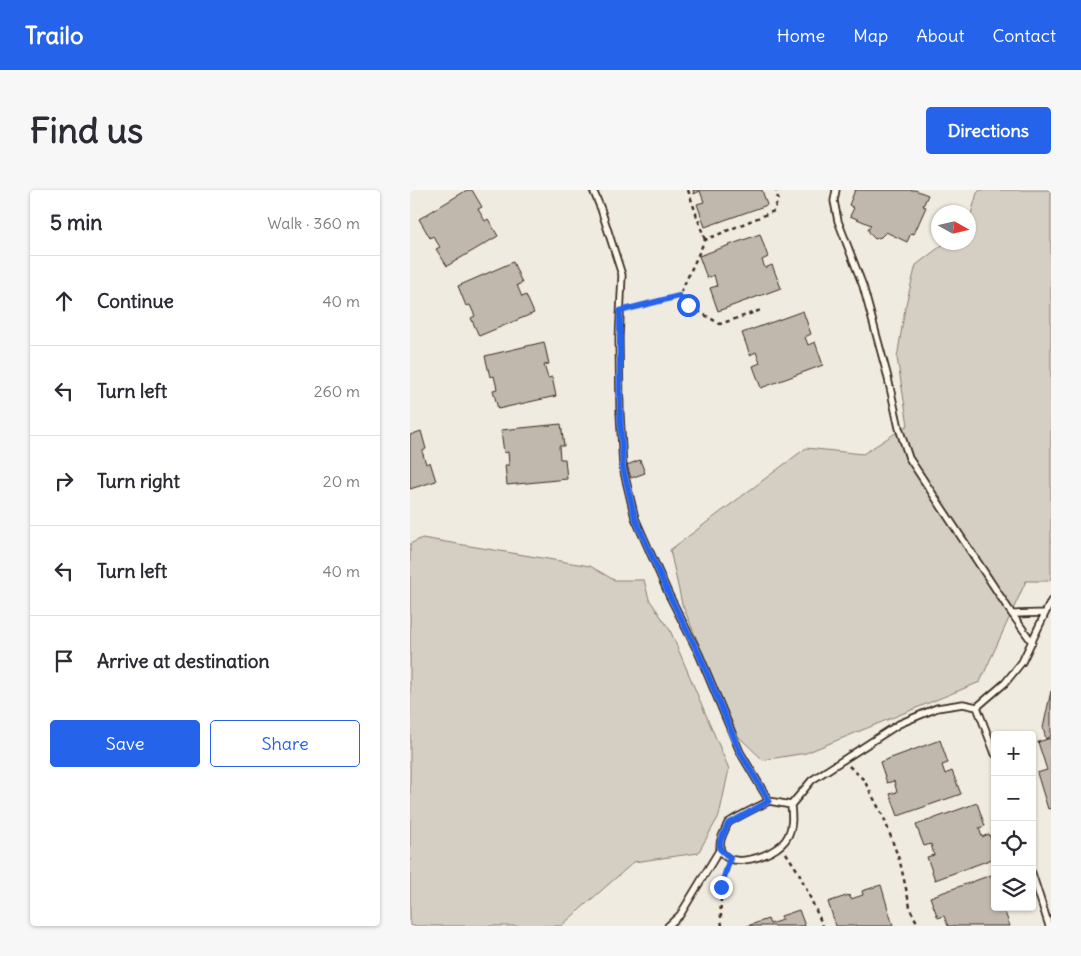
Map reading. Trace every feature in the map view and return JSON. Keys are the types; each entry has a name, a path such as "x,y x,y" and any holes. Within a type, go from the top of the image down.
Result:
{"lane":[{"path":"593,190 601,208 622,275 620,413 623,468 635,518 669,595 699,654 740,752 769,801"},
{"path":"836,190 834,201 838,220 863,286 887,374 899,428 909,458 1032,642"},
{"path":"977,707 1005,683 1022,662 1051,601"},
{"path":"1012,614 1045,613"},
{"path":"720,849 730,858 748,861 781,846 788,837 792,824 791,806 812,780 899,724 937,708 963,704 977,707"},
{"path":"977,707 991,744"},
{"path":"668,926 680,915 720,849 720,842 728,824 769,801 791,806"},
{"path":"1036,886 1049,926"}],"path":[{"path":"688,190 705,240"},
{"path":"679,296 705,240 774,211 778,199 776,190"},
{"path":"620,311 679,296"},
{"path":"679,296 688,305 720,324 761,310"},
{"path":"843,760 864,780 884,818 900,862 911,912 919,926"},
{"path":"781,846 799,873 822,926"},
{"path":"722,926 720,913 721,887 730,858"}],"shaded area":[{"path":"980,190 1051,190 1051,579 1048,581 1026,581 980,682 806,753 763,760 737,735 682,604 670,550 806,448 863,454 908,425 897,358 905,308 916,265 936,250 976,250 976,205 974,205 977,193"},
{"path":"422,538 590,566 614,580 644,580 649,599 670,630 729,769 719,816 698,853 634,862 561,926 410,926 410,544"}],"building":[{"path":"467,190 472,190 482,207 478,209 485,221 488,219 498,236 447,266 436,249 440,247 433,236 430,238 419,219"},
{"path":"693,190 762,190 767,205 705,227 697,204 704,202 700,191 694,194"},
{"path":"855,190 915,190 928,195 923,206 926,207 914,234 911,233 907,242 886,232 881,237 875,239 868,230 871,225 850,216 854,208 849,205"},
{"path":"760,234 768,257 762,260 765,268 772,265 781,288 718,311 710,288 717,286 714,275 707,278 699,256"},
{"path":"513,262 522,283 517,285 522,297 526,295 534,313 479,336 471,318 475,316 470,305 466,306 458,286"},
{"path":"803,311 811,334 805,337 808,345 815,342 823,365 761,388 753,366 760,363 756,352 750,355 742,333"},
{"path":"544,342 549,364 544,365 548,378 552,377 556,396 498,409 493,390 497,389 494,376 490,377 485,356"},
{"path":"561,424 564,446 559,446 560,459 565,459 567,479 507,485 505,465 509,465 508,452 504,453 501,430"},
{"path":"421,431 426,449 422,451 426,464 430,462 436,481 410,489 410,435"},
{"path":"640,460 645,473 631,478 627,465"},
{"path":"1051,691 1051,736 1046,739 1043,728"},
{"path":"1051,738 1051,808 1048,809 1037,773 1047,770 1038,742"},
{"path":"940,740 948,763 942,765 945,774 952,771 961,794 898,816 890,794 897,792 894,781 887,783 880,762"},
{"path":"977,803 985,826 979,828 982,837 989,834 991,839 991,859 935,880 927,857 934,855 931,844 924,846 916,825"},
{"path":"991,875 991,911 1004,911 1010,926 948,926 944,916 938,918 930,897"},
{"path":"881,885 893,926 836,926 828,902 849,895 851,899 863,895 862,891"},
{"path":"799,910 805,926 747,926 768,919 770,924 782,920 781,916"}],"route":[{"path":"688,305 679,296 620,311 620,413 623,468 635,518 669,595 699,654 740,752 769,801 728,824 720,842 720,849 730,858 721,887"}]}
